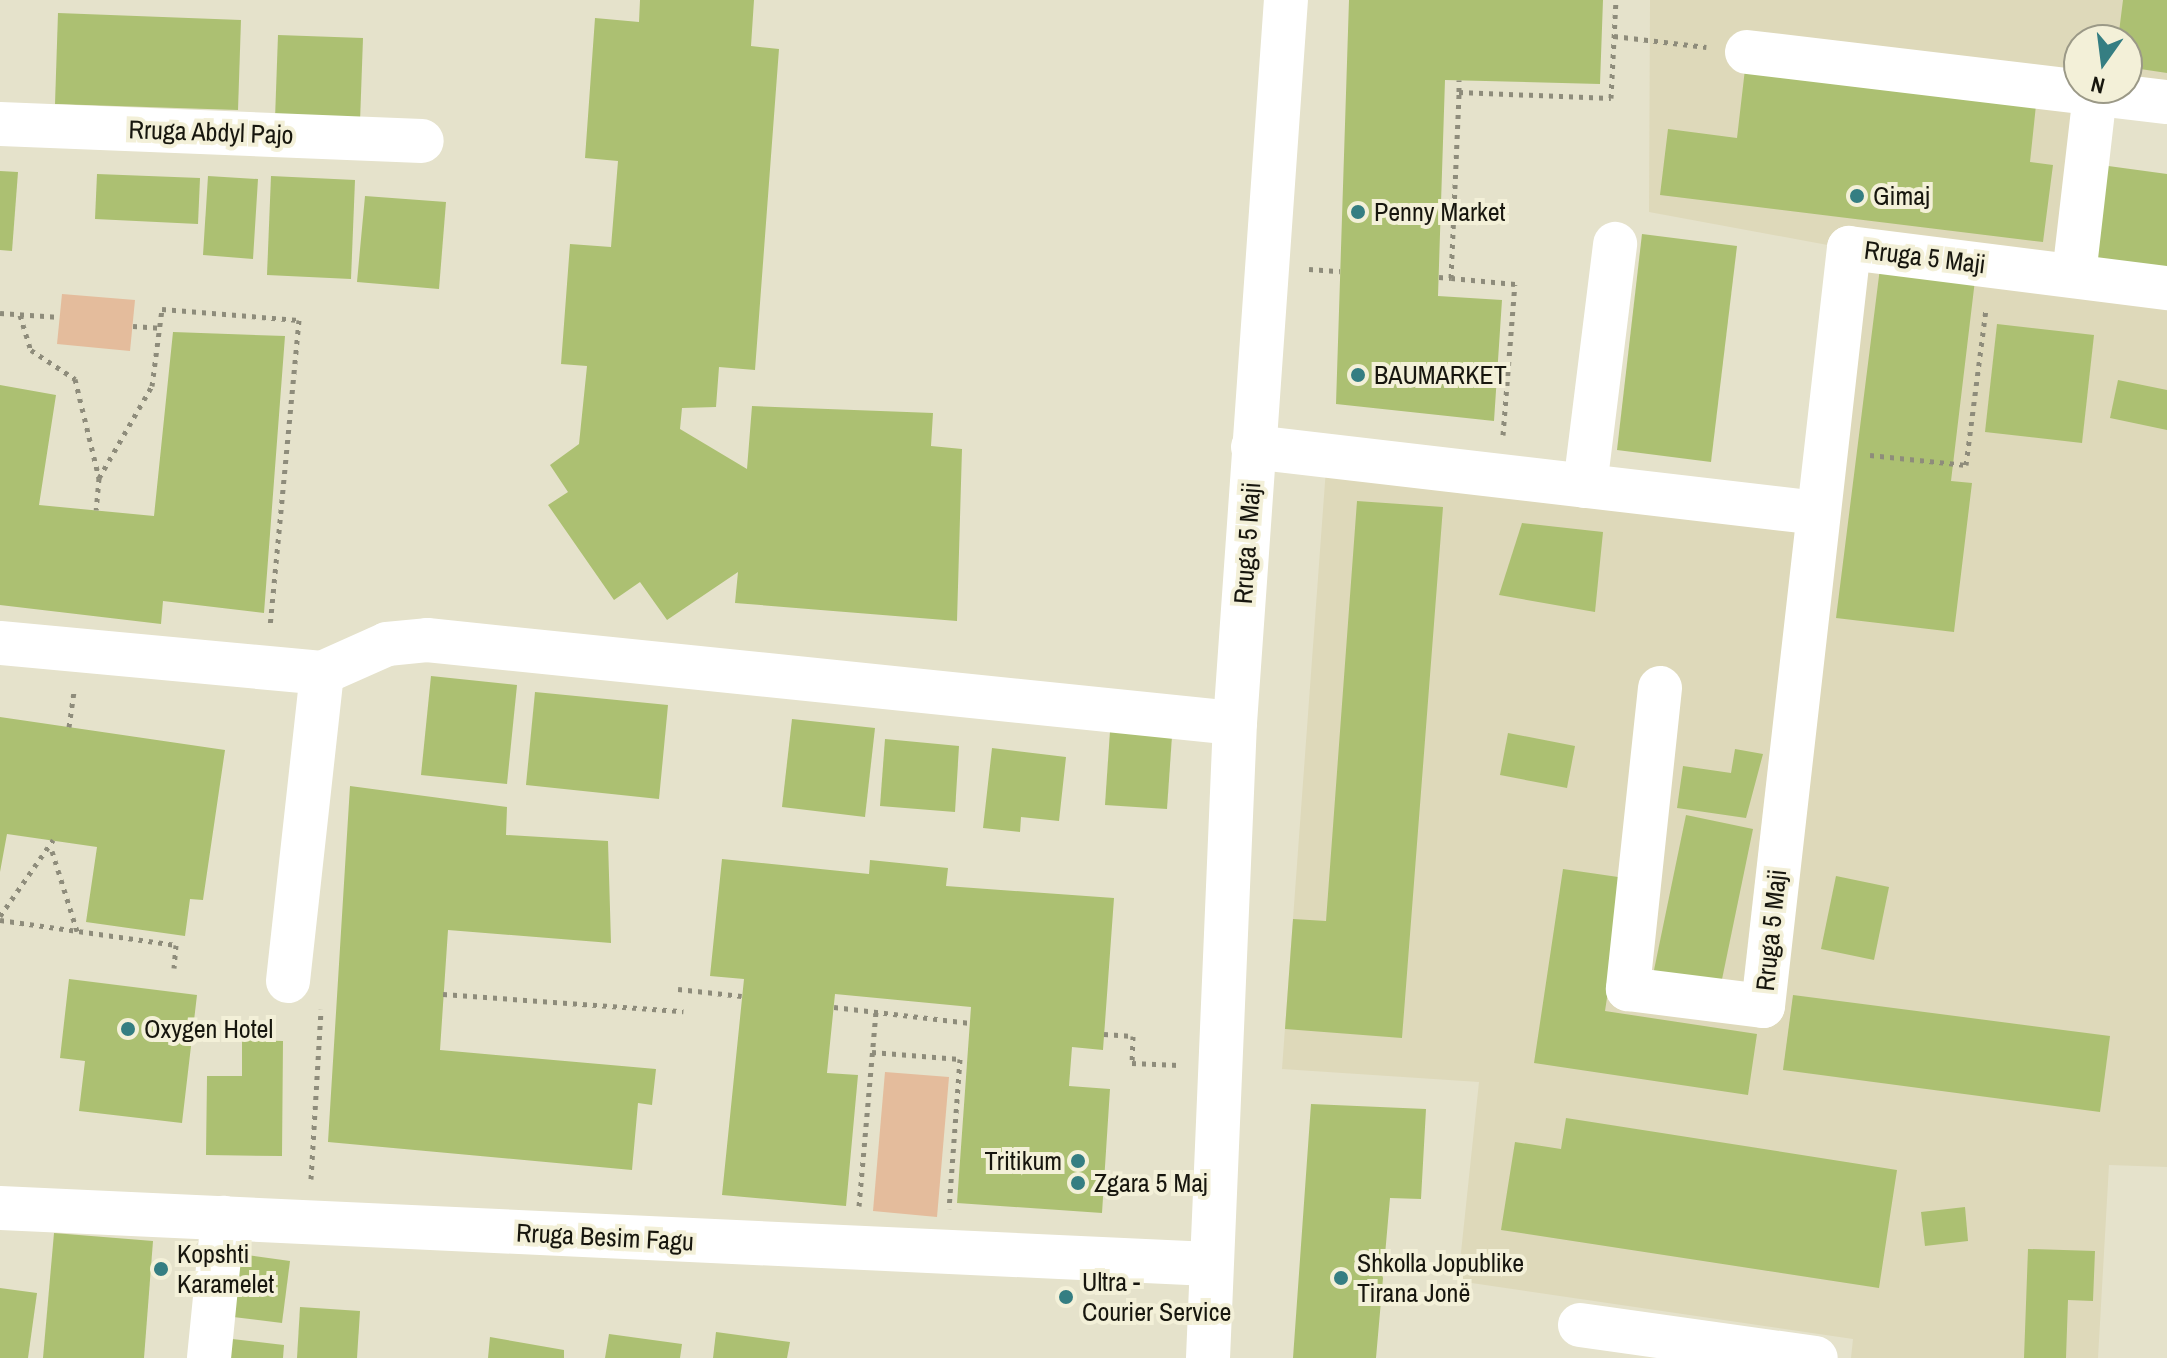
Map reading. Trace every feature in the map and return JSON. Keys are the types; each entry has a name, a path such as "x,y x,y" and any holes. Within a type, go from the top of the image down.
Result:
{"street":[{"name":"Rruga 5 Maji","path":"1208,1358 1235,723 1286,0"},
{"path":"1747,52 2063,90"},
{"path":"2143,99 2167,102"},
{"path":"2074,275 2094,104"},
{"name":"Rruga Abdyl Pajo","path":"0,124 422,141"},
{"path":"1585,486 1615,244"},
{"name":"Rruga 5 Maji","path":"1660,688 1628,989 1763,1006 1849,248 2167,288"},
{"name":"Rruga 5 Maji","path":"1253,447 1818,513"},
{"path":"0,643 322,673 387,644 427,640 1235,723"},
{"path":"305,990 322,673"},
{"name":"Rruga Besim Fagu","path":"0,1208 1210,1264"},
{"path":"209,1358 223,1218"},
{"path":"1580,1325 1816,1358"}],"path":[{"path":"1459,92 1611,98 1616,0"},
{"path":"1614,36 1747,52"},
{"path":"1451,278 1459,80"},
{"path":"1825,450 1966,465 1991,265"},
{"path":"1300,269 1340,271"},
{"path":"1439,277 1515,284 1502,444 1488,442"},
{"path":"99,478 152,386 162,309 299,320 270,630 246,628 233,667"},
{"path":"0,313 60,317"},
{"path":"20,315 31,350 75,379 99,478 96,510"},
{"path":"133,326 159,328"},
{"path":"53,840 52,850 77,931"},
{"path":"52,850 0,918 176,945 174,968"},
{"path":"678,989 742,996"},
{"path":"305,990 310,1193"},
{"path":"443,994 683,1011"},
{"path":"834,1007 970,1023"},
{"path":"855,1249 876,1012"},
{"path":"1104,1034 1133,1036 1132,1063 1163,1064"},
{"path":"872,1052 960,1059 945,1254"}],"shaded area":[{"path":"1650,0 2167,0 2167,102 2143,99 2143,24 2063,24 2063,104 2095,104 2074,275 2167,288 2167,1167 2109,1165 2098,1358 1851,1358 1853,1339 1458,1281 1479,1082 1282,1069 1327,455 1817,513 1849,249 1649,212"},
{"path":"62,294 135,300 130,351 57,344"},
{"path":"885,1072 949,1077 937,1217 873,1211"}],"building":[{"path":"640,0 754,0 751,46 779,49 755,370 719,367 716,407 682,408 680,429 747,469 752,406 933,413 931,446 962,449 957,621 735,603 738,572 667,620 640,582 614,600 548,505 568,492 550,465 579,444 587,366 561,364 570,244 611,247 618,161 585,158 595,18 639,22"},
{"path":"1349,0 1603,0 1600,84 1445,80 1438,296 1502,300 1494,421 1336,404"},
{"path":"2123,0 2167,0 2167,73 2143,69 2143,24 2120,24"},
{"path":"58,13 241,20 238,110 55,104"},
{"path":"278,35 363,38 360,122 275,119"},
{"path":"1745,69 2036,105 2030,162 2053,165 2043,242 1660,195 1668,129 1737,138"},
{"path":"2101,165 2167,174 2167,273 2087,262"},
{"path":"0,171 18,172 12,251 0,250"},
{"path":"97,174 200,178 198,224 95,219"},
{"path":"208,176 258,179 253,259 203,255"},
{"path":"271,176 355,180 351,279 267,275"},
{"path":"365,196 446,202 439,289 357,282"},
{"path":"1642,234 1737,246 1711,462 1617,450"},
{"path":"1880,268 1975,280 1951,481 1972,483 1954,632 1836,618"},
{"path":"1997,324 2094,335 2082,443 1985,432"},
{"path":"173,332 285,336 264,613 163,601 161,624 0,605 0,385 56,395 39,505 154,516"},
{"path":"2118,380 2167,390 2167,430 2110,418"},
{"path":"1357,501 1443,507 1402,1038 1285,1029 1293,919 1326,921"},
{"path":"1522,523 1603,532 1595,612 1499,595"},
{"path":"431,676 517,685 507,784 421,775"},
{"path":"535,692 668,705 659,799 526,785"},
{"path":"0,717 225,750 203,900 190,899 185,936 86,922 97,847 7,834 0,872"},
{"path":"792,719 875,728 865,817 782,807"},
{"path":"1110,731 1172,736 1167,809 1105,805"},
{"path":"1508,733 1575,746 1567,788 1500,775"},
{"path":"885,739 959,746 955,812 880,806"},
{"path":"992,748 1066,757 1059,821 1021,817 1020,832 983,828"},
{"path":"1735,749 1763,754 1746,818 1677,808 1683,766 1731,773"},
{"path":"350,786 507,807 506,835 608,841 611,943 448,930 440,1050 656,1069 652,1105 638,1103 632,1170 328,1142"},
{"path":"1686,815 1753,829 1720,989 1653,975"},
{"path":"722,859 869,874 870,860 948,868 946,886 1114,898 1103,1050 1072,1047 1069,1086 1110,1089 1102,1213 957,1203 971,1007 835,994 827,1073 858,1075 846,1206 722,1195 744,979 710,976"},
{"path":"1563,869 1625,878 1605,1011 1757,1034 1748,1095 1534,1063"},
{"path":"1836,876 1889,887 1874,960 1821,949"},
{"name":"Oxygen Hotel","path":"69,979 197,995 182,1123 79,1111 85,1061 60,1058"},
{"path":"1793,995 2110,1036 2100,1112 1783,1070"},
{"path":"242,1040 283,1041 282,1156 206,1155 207,1076 242,1076"},
{"name":"Shkolla Jopublike Tirana Jonë","path":"1311,1104 1426,1109 1421,1199 1390,1198 1376,1358 1293,1358"},
{"path":"1566,1118 1897,1170 1879,1288 1501,1230 1515,1142 1561,1149"},
{"path":"1965,1207 1968,1241 1925,1246 1921,1212"},
{"path":"54,1233 153,1241 144,1358 43,1358"},
{"path":"2028,1249 2095,1251 2093,1301 2068,1300 2066,1358 2024,1358"},
{"path":"233,1253 290,1261 282,1323 225,1316"},
{"path":"0,1288 37,1293 28,1358 0,1358"},
{"path":"300,1307 360,1311 357,1358 297,1358"},
{"path":"716,1332 790,1342 787,1358 713,1358"},
{"path":"609,1334 682,1344 680,1358 605,1358"},
{"path":"215,1337 284,1345 283,1358 212,1358"},
{"path":"490,1337 564,1350 564,1358 488,1358"}],"place":[{"name":"Gimaj","path":"1857,196"},
{"name":"Penny Market","path":"1358,212"},
{"name":"BAUMARKET","path":"1358,375"},
{"name":"Oxygen Hotel","path":"128,1029"},
{"name":"Tritikum","path":"1078,1161"},
{"name":"Zgara 5 Maj","path":"1078,1183"},
{"name":"Kopshti Karamelet","path":"161,1269"},
{"name":"Shkolla Jopublike Tirana Jonë","path":"1341,1278"},
{"name":"Ultra - Courier Service","path":"1066,1297"}]}
